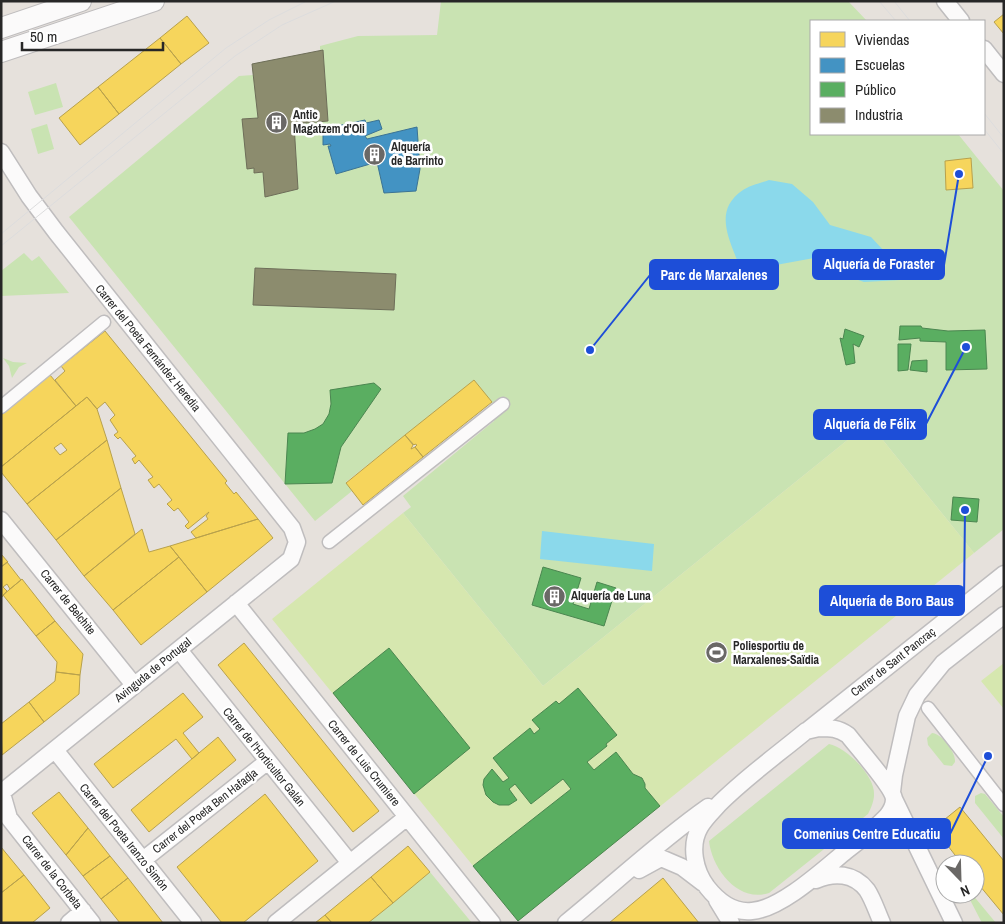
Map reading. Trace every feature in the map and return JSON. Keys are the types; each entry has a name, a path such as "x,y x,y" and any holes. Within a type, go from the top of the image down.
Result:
{"street":[{"path":"1,28 47,7 81,1"},
{"path":"1,52 154,1"},
{"path":"985,50 1004,74"},
{"name":"Carrer del Poeta Fernández Heredia","path":"1,152 29,196 56,232 292,528 297,542"},
{"path":"1,407 104,322"},
{"path":"329,542 503,404"},
{"name":"Carrer de Belchite","path":"1,520 134,685"},
{"name":"Avinguda de Portugal","path":"2,792 291,559 297,542"},
{"name":"Carrer de Sant Pancraç","path":"735,788 1004,574"},
{"name":"Carrer de Luis Crumiere","path":"236,603 492,923"},
{"path":"716,898 732,908 742,911 753,911 769,906 805,884 887,816 893,807 892,783 907,716 916,695 943,663 1004,615"},
{"name":"Carrer de l'Horticultor Galán","path":"179,650 350,863"},
{"path":"928,708 1004,805"},
{"path":"806,731 831,728 841,730 848,735 893,795 954,923"},
{"name":"Carrer del Poeta Iranzo Simón","path":"55,750 193,923"},
{"name":"Carrer del Poeta Ben Hafadja","path":"143,860 268,761"},
{"path":"731,923 698,870 694,856 694,841 699,827 735,788"},
{"path":"566,923 601,895 648,852 735,788"},
{"name":"Carrer de la Corbeta","path":"2,792 9,818 88,917"},
{"path":"276,923 407,817"},
{"path":"601,895 647,864 661,858 682,867 705,884"},
{"path":"805,884 836,874 854,878 866,890 882,923"},
{"path":"69,923 88,917"}],"green space":[{"path":"441,1 848,1 866,20 810,20 810,135 959,135 1004,191 1004,529 974,553 882,439 855,434 543,686 403,513 411,507 403,496 494,421 495,407 474,380 346,482 352,491 315,521 69,217 239,76 253,75 252,64 320,51 320,46 358,36 437,35"},
{"path":"56,83 63,107 35,115 28,92"},
{"path":"47,124 54,149 38,154 31,129"},
{"path":"24,253 32,261 39,256 69,293 1,296 1,271"},
{"path":"3,358 13,362 27,363 19,367 12,378 9,366"},
{"name":"Poliesportiu de Marxalenes-Saïdia","path":"855,434 882,439 974,553 518,921 272,619 403,513 543,686"},
{"path":"1004,663 1004,709 981,681"},
{"path":"932,733 944,740 951,749 955,758 952,766 944,765 928,745 927,738"},
{"path":"829,744 842,750 856,761 871,781 874,798 868,814 769,893 758,895 747,893 737,888 728,881 715,862 709,841"},
{"path":"981,793 985,794 1004,817 1004,839 975,803 975,796"},
{"path":"430,872 472,923 368,923"},
{"path":"972,904 980,904 996,923 982,923"}],"water":[{"path":"769,180 792,184 813,202 830,225 871,237 899,267 900,280 864,282 850,277 814,258 765,267 737,260 727,231 726,214 729,205 734,197 743,190"},
{"path":"542,531 654,544 652,571 540,559"}],"building: Viviendas":[{"path":"1004,14 1004,34 994,22"},
{"path":"187,16 209,43 181,64 160,38"},
{"path":"160,38 181,64 119,114 98,87"},
{"path":"98,87 119,114 80,145 59,118"},
{"path":"971,158 973,188 946,190 945,161"},
{"path":"105,331 227,481 225,483 234,494 236,492 258,519 196,538 191,532 208,519 206,516 209,512 188,529 185,526 189,522 178,508 174,511 167,504 172,500 159,484 154,488 148,480 153,477 139,460 135,464 132,459 136,456 120,437 118,439 114,435 118,432 110,420 115,415 105,402 97,409 87,397 76,406 55,380 65,371 61,366"},
{"path":"50,375 76,406 1,467 1,415"},
{"path":"474,380 492,402 423,457 415,447 417,445 414,445 405,435"},
{"path":"87,397 97,409 107,440 27,504 1,472 1,467","holes":["61,443 67,450 60,455 54,448"]},
{"path":"405,435 413,445 411,449 415,447 423,457 363,505 346,483"},
{"path":"107,440 121,488 56,540 27,504"},
{"path":"121,488 135,534 84,576 56,540"},
{"path":"258,519 273,538 207,592 170,546"},
{"path":"142,529 149,552 170,546 179,557 113,610 84,576"},
{"path":"1,554 8,562 1,567"},
{"path":"179,557 207,592 141,645 113,610"},
{"path":"7,562 21,580 10,589 7,584 3,587 7,591 1,598 1,567"},
{"path":"22,579 55,621 36,636 3,595"},
{"path":"55,621 83,654 80,675 56,672 57,662 36,636"},
{"path":"244,643 379,811 353,832 218,665"},
{"path":"56,672 80,675 79,694 44,722 29,702 55,681"},
{"path":"183,693 203,717 183,733 199,753 192,759 176,739 113,788 94,764"},
{"path":"29,702 44,722 2,755 1,724"},
{"path":"218,737 236,760 149,832 131,810"},
{"path":"59,792 88,828 66,855 32,813"},
{"path":"265,794 318,861 243,923 222,923 177,867"},
{"path":"960,807 1004,861 1004,915 985,892 985,854 954,854 934,828"},
{"path":"88,828 110,856 83,876 66,855"},
{"path":"408,846 430,872 393,903 371,877"},
{"path":"1,847 24,875 1,893"},
{"path":"110,856 128,878 101,899 83,876"},
{"path":"24,875 50,908 32,923 1,923 1,893"},
{"path":"371,877 393,903 368,923 332,923 325,915"},
{"path":"128,878 163,923 120,923 101,899"},
{"path":"663,878 699,923 609,923"},
{"path":"325,915 332,923 315,923"}],"building: Escuelas":[{"name":"Alquería de Barrinto","path":"365,120 366,123 379,120 382,129 365,136 367,139 417,127 420,169 416,191 384,193 377,162 336,174 328,146 331,146 330,144 323,145 323,129"}],"building: Público":[{"path":"900,326 921,326 922,328 948,331 985,330 987,369 946,370 946,342 920,341 920,338 899,340"},
{"path":"845,329 864,336 859,347 853,344 855,363 846,365 840,338 843,339"},
{"path":"898,344 911,344 908,370 898,371"},
{"path":"927,360 927,372 910,370 912,361"},
{"path":"374,383 381,389 341,447 332,483 285,484 288,433 304,433 323,424 329,414 331,404 330,390"},
{"path":"953,497 979,499 977,522 951,520"},
{"name":"Alquería de Luna","path":"543,567 581,578 573,604 589,609 597,582 616,588 604,626 532,605"},
{"path":"389,648 470,748 414,794 333,693"},
{"path":"578,688 617,735 587,762 594,770 616,752 633,774 642,778 645,788 660,806 518,921 473,866 571,789 563,779 531,804 515,784 509,789 517,800 509,805 499,805 486,795 483,785 484,779 492,769 503,782 509,778 493,758 530,728 534,734 540,729 532,720 556,701 559,704"}],"building: Industria":[{"name":"Antic Magatzem d'Oli","path":"323,50 328,121 294,124 298,189 265,197 263,172 254,173 254,168 247,169 242,119 258,118 252,64"},
{"path":"255,268 396,274 394,310 253,305"}],"tram line":[{"path":"1,234 226,48 269,20 307,1"},
{"path":"1,246 235,56 282,25 336,1"},
{"path":"879,1 895,20"},
{"path":"894,1 909,20"},
{"path":"985,114 1004,138"},
{"path":"985,130 1004,154"}],"place":[{"name":"Antic Magatzem d'Oli","path":"277,122"},
{"name":"Alquería de Barrinto","path":"375,154"},
{"name":"Alquería de Foraster","path":"959,174"},
{"name":"Alquería de Félix","path":"966,347"},
{"name":"Parc de Marxalenes","path":"590,350"},
{"name":"Alquería de Boro Baus","path":"965,510"},
{"name":"Alquería de Luna","path":"555,596"},
{"name":"Poliesportiu de Marxalenes-Saïdia","path":"717,653"},
{"name":"Comenius Centre Educatiu","path":"988,756"}]}
